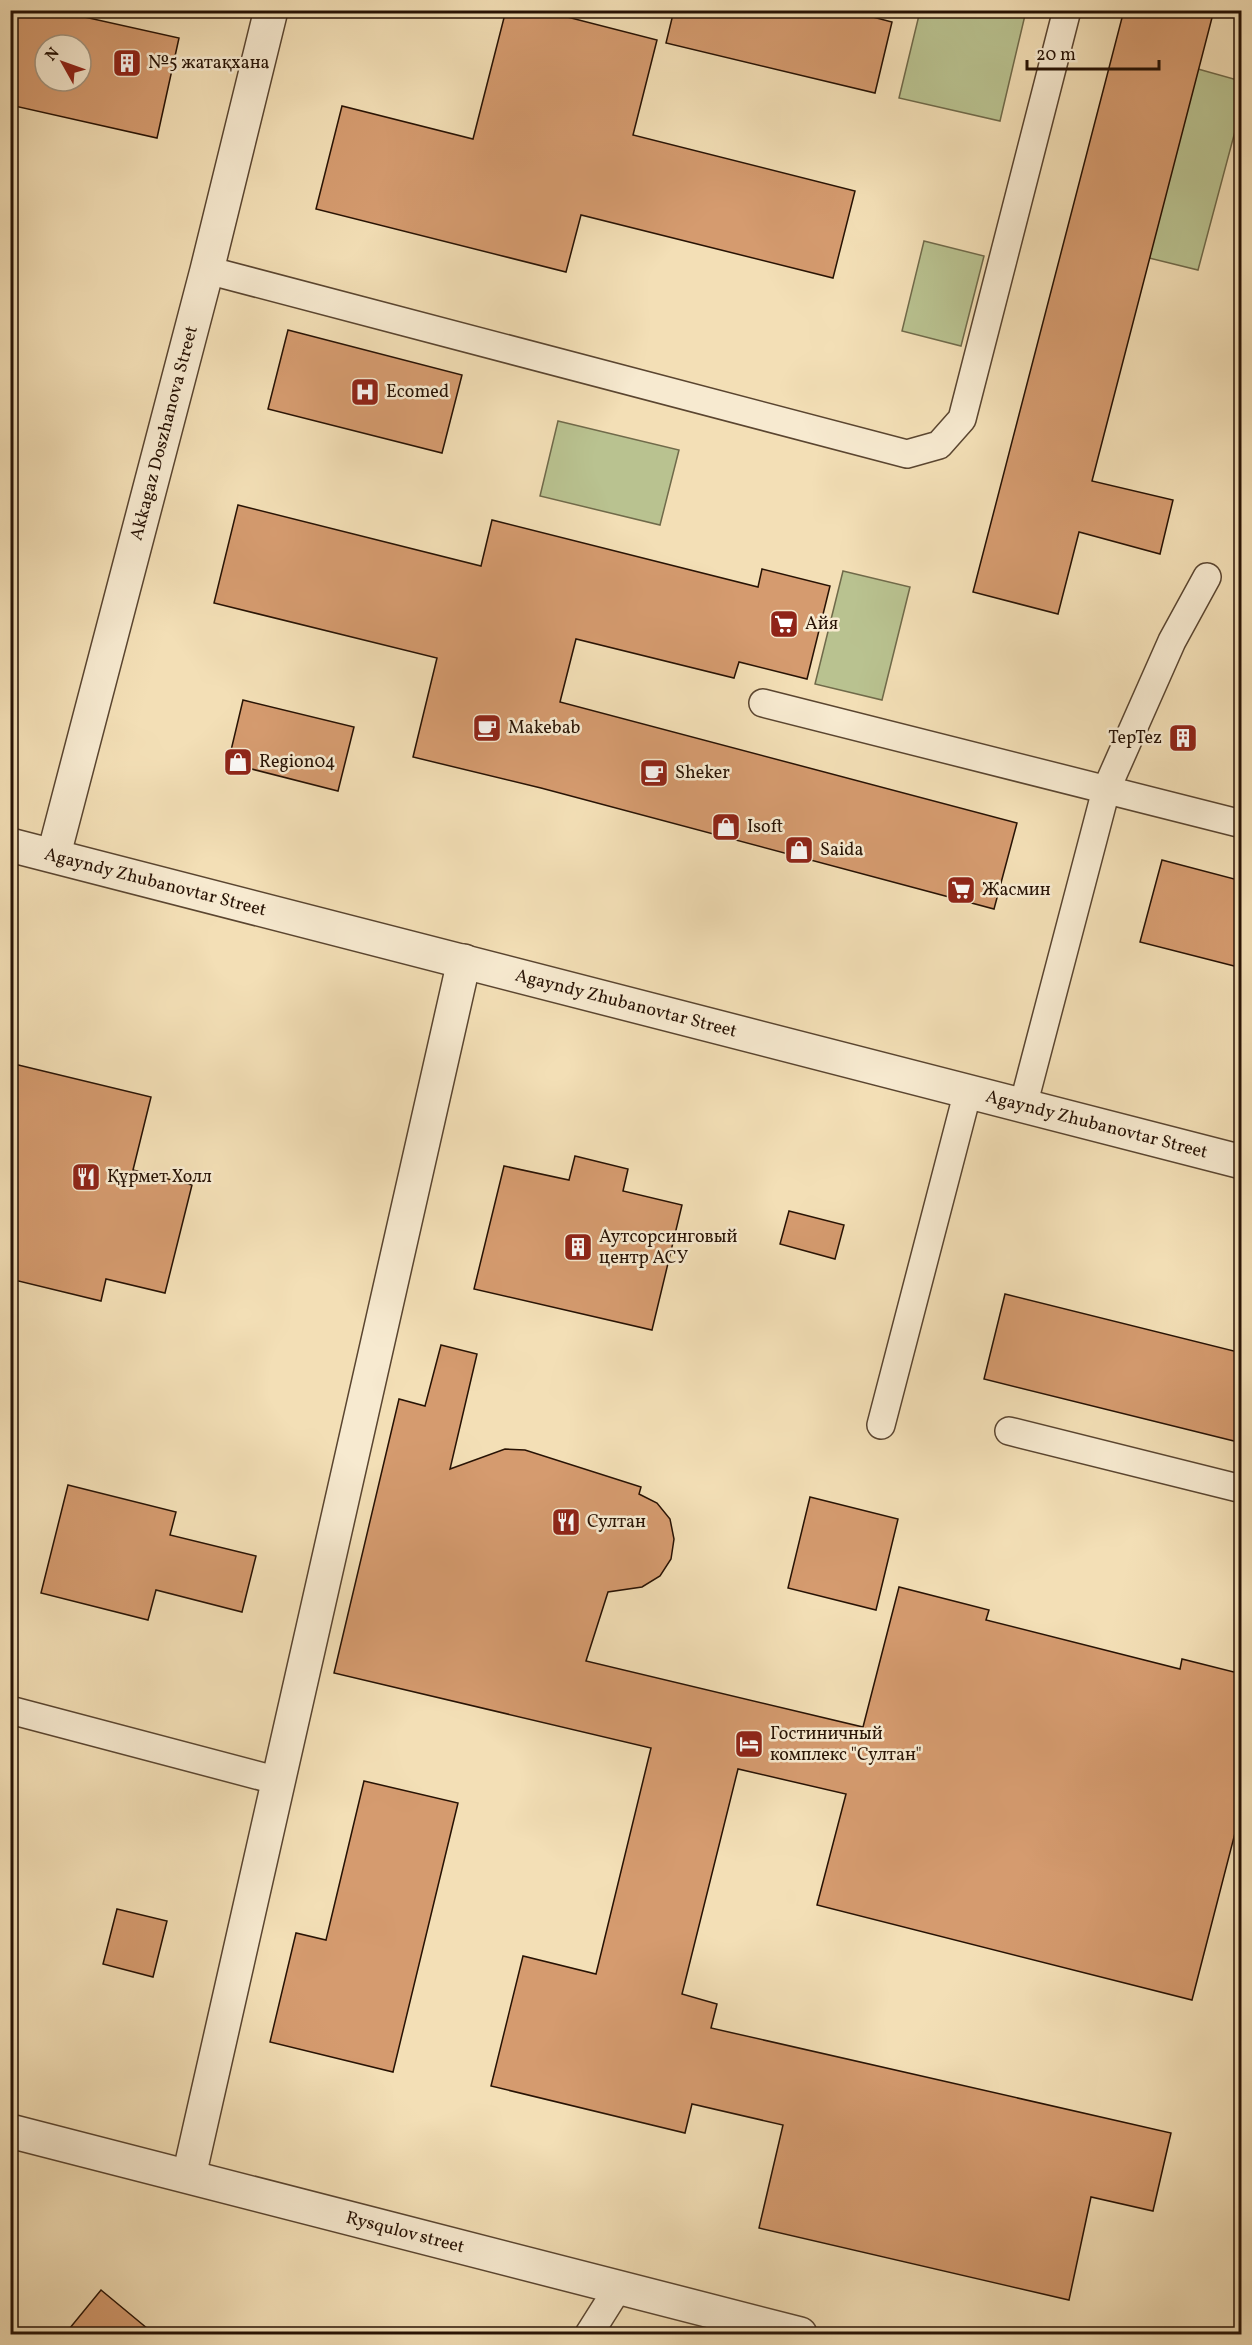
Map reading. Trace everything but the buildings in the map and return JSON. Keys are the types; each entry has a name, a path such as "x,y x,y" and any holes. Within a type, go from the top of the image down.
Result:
{"street":[{"name":"Akkagaz Doszhanova Street","path":"54,854 207,270 271,10"},
{"name":"Agayndy Zhubanovtar Street","path":"10,845 54,854 1242,1162"},
{"path":"189,2176 464,961"},
{"name":"Rysqulov street","path":"10,2131 800,2334"}],"lane":[{"path":"207,270 907,454 939,445 962,419 1067,10"},
{"path":"1023,1106 1106,790 1172,641 1207,578"},
{"path":"763,703 1242,824"},
{"path":"881,1425 968,1091"},
{"path":"1009,1431 1242,1490"},
{"path":"10,1710 279,1781"},
{"path":"589,2334 618,2289"}],"green space":[{"path":"920,11 1026,11 1000,121 899,98"},
{"path":"1198,69 1241,81 1241,109 1198,270 1149,258"},
{"path":"924,241 984,256 961,346 902,331"},
{"path":"558,421 679,450 660,525 540,496"},
{"path":"843,571 910,587 882,700 815,684"}],"place":[{"name":"№5 жатақхана","path":"127,63"},
{"name":"Ecomed","path":"365,392"},
{"name":"Айя","path":"784,624"},
{"name":"Makebab","path":"487,728"},
{"name":"TepTez","path":"1183,738"},
{"name":"Region04","path":"238,762"},
{"name":"Sheker","path":"654,773"},
{"name":"Isoft","path":"726,827"},
{"name":"Saida","path":"799,850"},
{"name":"Жасмин","path":"961,890"},
{"name":"Құрмет Холл","path":"86,1177"},
{"name":"Аутсорсинговый центр АСУ","path":"578,1247"},
{"name":"Султан","path":"566,1522"},
{"name":"Гостиничный комплекс \"Султан\"","path":"749,1744"}]}
